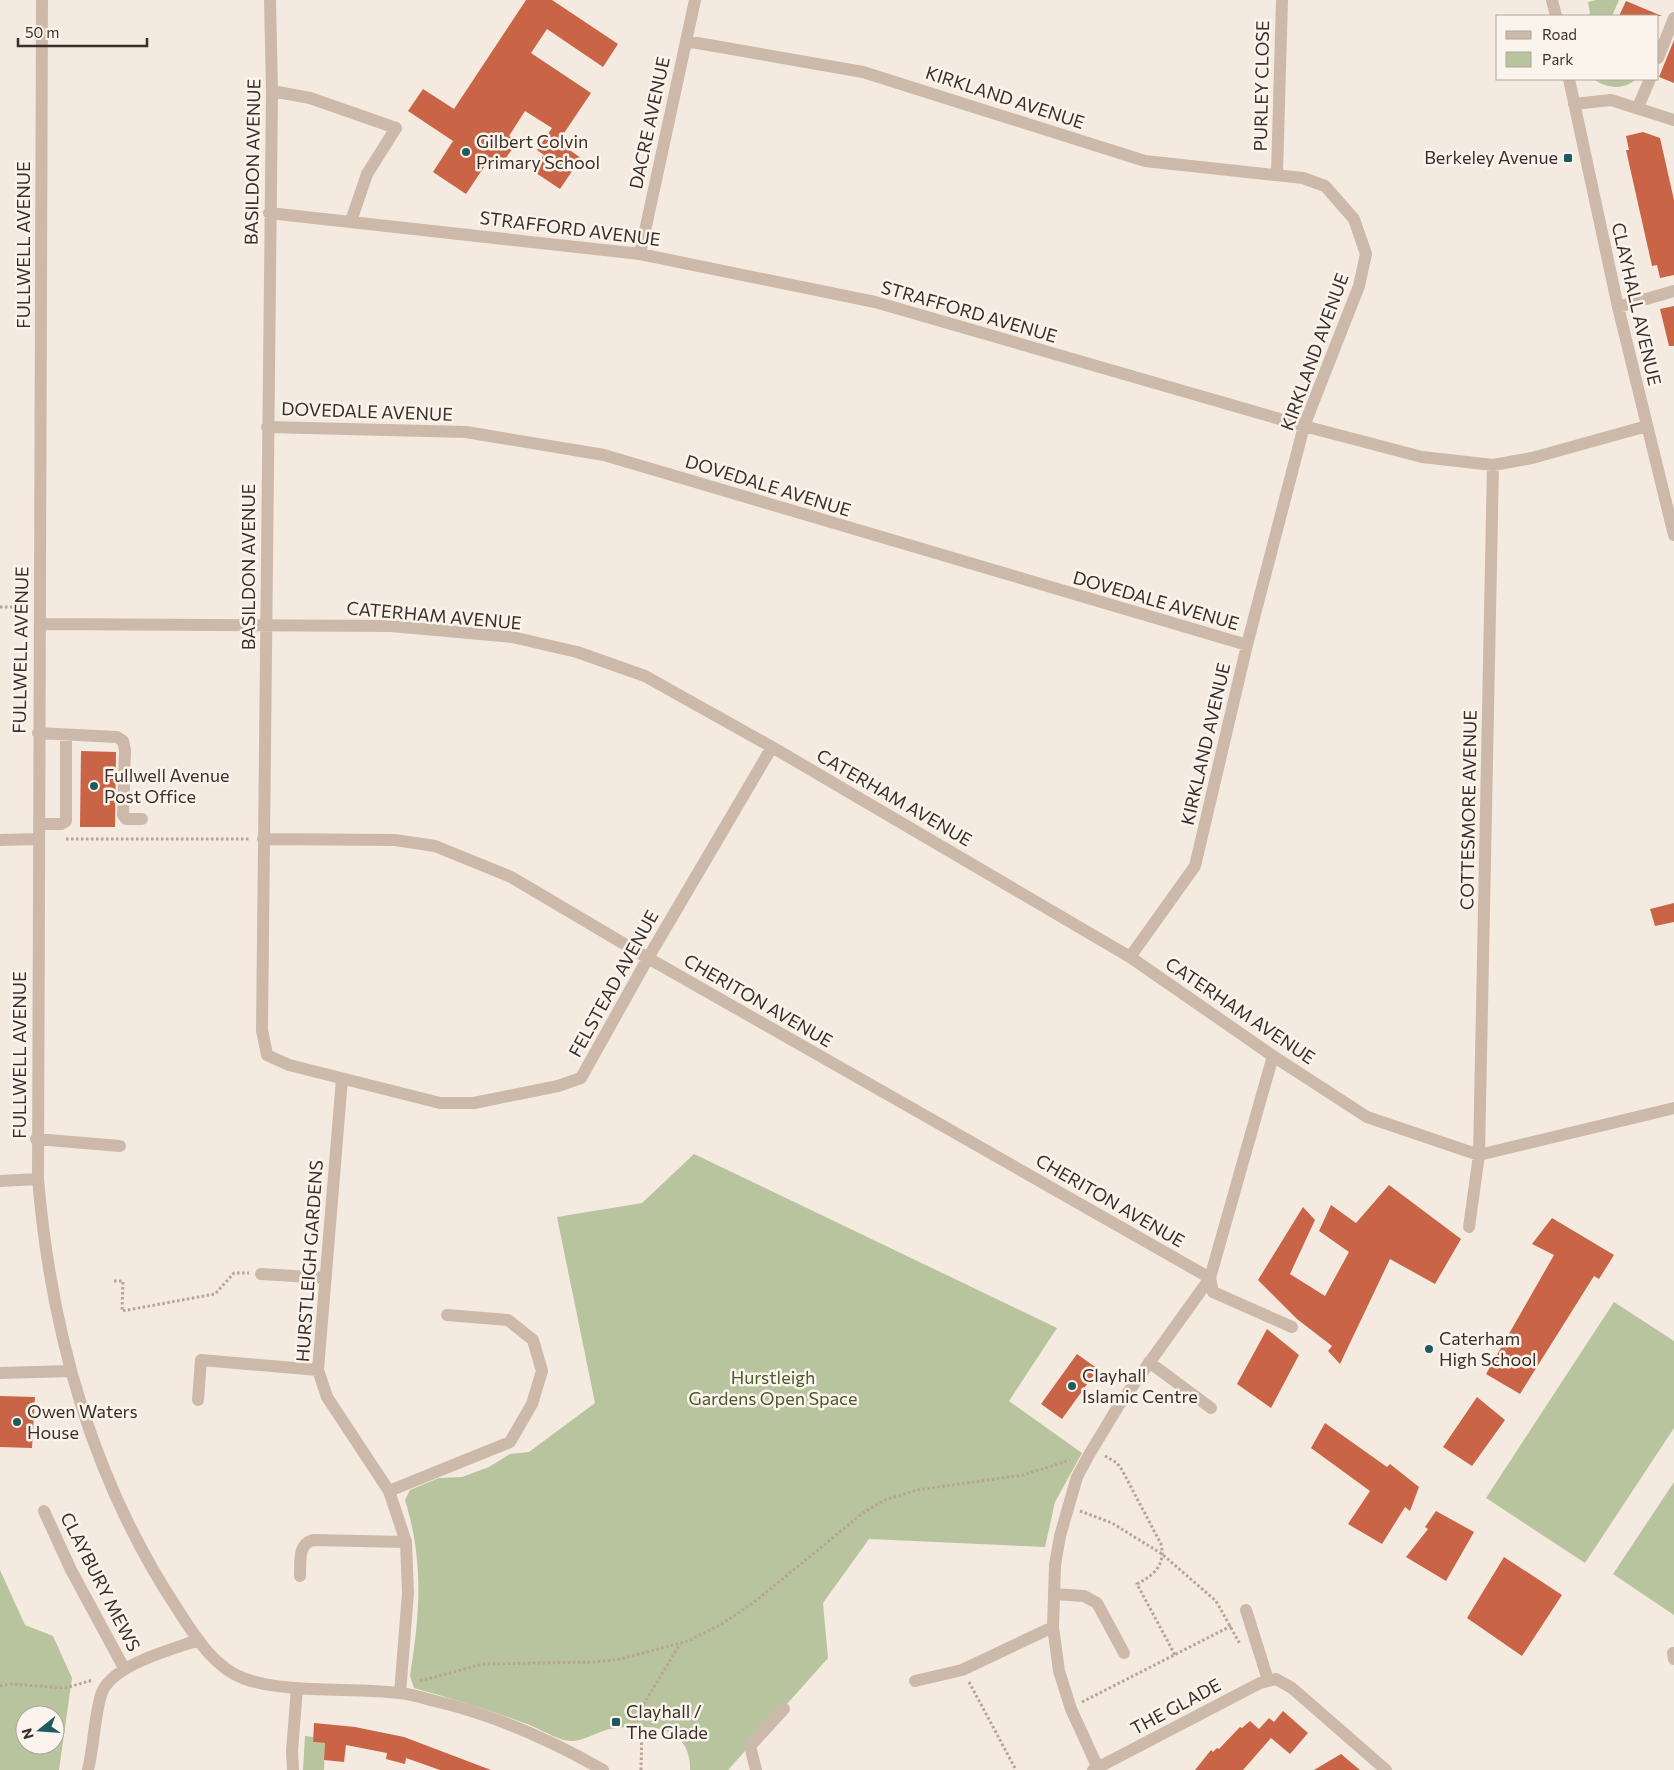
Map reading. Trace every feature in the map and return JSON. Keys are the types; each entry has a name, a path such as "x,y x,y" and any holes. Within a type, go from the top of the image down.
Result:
{"street":[{"name":"FULLWELL AVENUE","path":"42,0 36,1139 38,1179 48,1269 59,1332 85,1423 104,1470 157,1578 198,1640 222,1665 245,1678 296,1688 400,1693 469,1709 531,1734 603,1770"},
{"name":"BASILDON AVENUE","path":"270,0 272,91 269,213 262,1030 267,1055 289,1065 342,1079"},
{"name":"DACRE AVENUE","path":"640,254 694,0"},
{"name":"PURLEY CLOSE","path":"1277,174 1282,0"},
{"path":"1552,0 1556,15"},
{"path":"1659,56 1674,18"},
{"name":"KIRKLAND AVENUE","path":"686,41 863,72 1144,161 1303,178 1325,186 1354,219 1366,254 1359,286 1304,426 1246,645 1195,866 1130,957"},
{"name":"CLAYHALL AVENUE","path":"1569,80 1618,307 1674,535"},
{"path":"1638,108 1650,80"},
{"path":"272,91 310,98 396,128 367,174 352,221"},
{"path":"1574,104 1611,100 1674,120"},
{"name":"STRAFFORD AVENUE","path":"269,213 640,254 874,302 1304,426 1422,457 1494,465 1532,458 1647,426"},
{"path":"1618,307 1674,291"},
{"name":"DOVEDALE AVENUE","path":"267,427 466,432 604,455 1246,645"},
{"name":"COTTESMORE AVENUE","path":"1469,1228 1479,1155 1494,465"},
{"name":"CATERHAM AVENUE","path":"40,624 391,626 512,638 577,652 644,676 772,747 1130,957 1273,1056 1367,1117 1479,1155"},
{"path":"38,733 66,736 117,737 123,742 125,750 123,815 126,819 142,819"},
{"path":"38,824 61,824 66,820 66,736"},
{"name":"FELSTEAD AVENUE","path":"342,1079 440,1103 474,1103 558,1086 581,1078 648,958 772,747"},
{"path":"0,840 39,838"},
{"name":"CHERITON AVENUE","path":"263,839 395,840 435,846 511,877 648,958 1210,1278"},
{"path":"1095,1769 1070,1708 1059,1671 1053,1627 1054,1594 1060,1536 1077,1477 1090,1453 1149,1362 1210,1278 1273,1056"},
{"name":"HURSTLEIGH GARDENS","path":"342,1079 318,1370 327,1397 389,1492 406,1542 408,1593 400,1693"},
{"path":"1479,1155 1674,1108"},
{"path":"36,1139 120,1146"},
{"path":"0,1182 38,1179"},
{"path":"261,1274 326,1278"},
{"path":"1210,1278 1213,1292 1292,1327"},
{"path":"389,1492 510,1442 532,1404 542,1371 533,1340 508,1320 447,1315"},
{"path":"198,1400 202,1360 318,1370"},
{"path":"1149,1362 1211,1408"},
{"path":"0,1373 70,1371"},
{"name":"CLAYBURY MEWS","path":"44,1511 71,1570 124,1668"},
{"path":"300,1576 302,1546 307,1542 406,1542"},
{"path":"1054,1594 1084,1596 1097,1602 1124,1654"},
{"path":"1246,1610 1272,1680 1292,1688 1386,1770"},
{"path":"915,1681 962,1670 1053,1627"},
{"path":"88,1770 102,1694 108,1680 124,1668 198,1640"},
{"name":"THE GLADE","path":"1095,1769 1272,1680"},
{"path":"293,1770 292,1751 296,1688"},
{"path":"756,1770 750,1746 784,1709"}],"path":[{"path":"0,608 40,607"},
{"path":"39,838 263,839"},
{"path":"114,1281 123,1281 122,1311 215,1294 234,1273 261,1274"},
{"path":"400,1693 414,1683 483,1664 612,1660 680,1643 720,1624 753,1603 863,1513 885,1500 917,1490 1023,1475 1090,1453 1108,1457 1122,1470 1159,1538 1162,1554 1156,1572 1137,1584 1175,1655"},
{"path":"1067,1508 1112,1523 1162,1554 1216,1601 1243,1650"},
{"path":"1070,1708 1231,1626"},
{"path":"628,1730 680,1643"},
{"path":"962,1670 1016,1770"},
{"path":"0,1686 11,1684 66,1688 99,1678 108,1680"},
{"path":"641,1770 642,1725"}],"green space":[{"path":"1619,0 1612,15 1589,15 1588,2"},
{"path":"1596,80 1635,80 1632,83 1615,87"},
{"name":"Hurstleigh Gardens Open Space","path":"694,1154 1057,1328 1009,1401 1082,1453 1055,1502 1045,1547 869,1539 823,1603 828,1658 728,1770 690,1770 689,1755 683,1743 675,1735 664,1730 651,1727 623,1727 605,1730 575,1741 566,1740 499,1714 414,1688 410,1676 418,1609 418,1566 405,1500 410,1490 439,1478 462,1477 489,1467 510,1454 529,1452 595,1403 557,1217 642,1203"},
{"path":"1614,1302 1674,1341 1674,1428 1585,1563 1486,1498"},
{"path":"1674,1482 1674,1615 1613,1574"},
{"path":"0,1570 25,1625 53,1636 72,1678 65,1728 65,1705 15,1705 15,1755 61,1755 59,1770 0,1770"},
{"path":"305,1736 313,1737 313,1742 325,1743 324,1770 303,1770"}],"building":[{"path":"526,0 552,0 618,44 603,67 547,29 531,53 591,93 558,142 581,158 560,189 533,171 544,155 537,150 552,128 525,111 509,136 517,142 499,168 488,161 466,194 433,172 453,141 408,111 423,89 454,109"},
{"path":"1626,1 1662,16 1659,15 1619,15"},
{"path":"1674,40 1674,83 1659,77"},
{"path":"1643,132 1660,138 1674,200 1674,275 1660,278 1657,265 1652,266 1626,150 1629,150 1626,136"},
{"path":"1674,306 1674,346 1669,346 1660,309"},
{"path":"81,751 116,752 115,827 80,827"},
{"path":"1674,903 1674,922 1655,926 1650,909"},
{"path":"1389,1185 1461,1239 1435,1284 1390,1259 1340,1364 1328,1351 1332,1346 1297,1319 1258,1280 1303,1207 1315,1220 1290,1274 1325,1296 1349,1252 1319,1231 1331,1205 1356,1223"},
{"path":"1552,1218 1614,1255 1599,1279 1594,1276 1520,1394 1486,1374 1554,1255 1532,1244"},
{"path":"1267,1329 1299,1355 1271,1408 1237,1384"},
{"path":"1077,1354 1098,1369 1062,1419 1041,1404"},
{"name":"Owen Waters House","path":"0,1396 35,1397 32,1448 0,1447"},
{"path":"1477,1397 1505,1420 1472,1466 1443,1447"},
{"path":"1325,1423 1387,1467 1390,1464 1419,1487 1410,1511 1405,1507 1382,1544 1348,1524 1370,1491 1311,1448"},
{"path":"1436,1511 1474,1532 1446,1581 1406,1557 1428,1529 1425,1527"},
{"path":"1504,1557 1562,1595 1522,1656 1467,1618"},
{"path":"1283,1711 1308,1733 1290,1754 1271,1738 1243,1770 1195,1770 1211,1750 1213,1752 1217,1748 1219,1749 1240,1727 1242,1728 1250,1721 1259,1729 1269,1718 1274,1722"},
{"path":"314,1723 355,1727 404,1737 491,1770 440,1770 406,1758 405,1764 386,1759 387,1753 346,1745 344,1762 324,1760 325,1743 313,1742"},
{"path":"1341,1754 1360,1770 1314,1770"}],"place":[{"name":"Gilbert Colvin Primary School","path":"466,152"},
{"name":"Berkeley Avenue","path":"1568,158"},
{"name":"Fullwell Avenue Post Office","path":"94,786"},
{"name":"Caterham High School","path":"1429,1349"},
{"name":"Clayhall Islamic Centre","path":"1072,1386"},
{"name":"Owen Waters House","path":"17,1422"},
{"name":"Clayhall / The Glade","path":"616,1722"}]}
